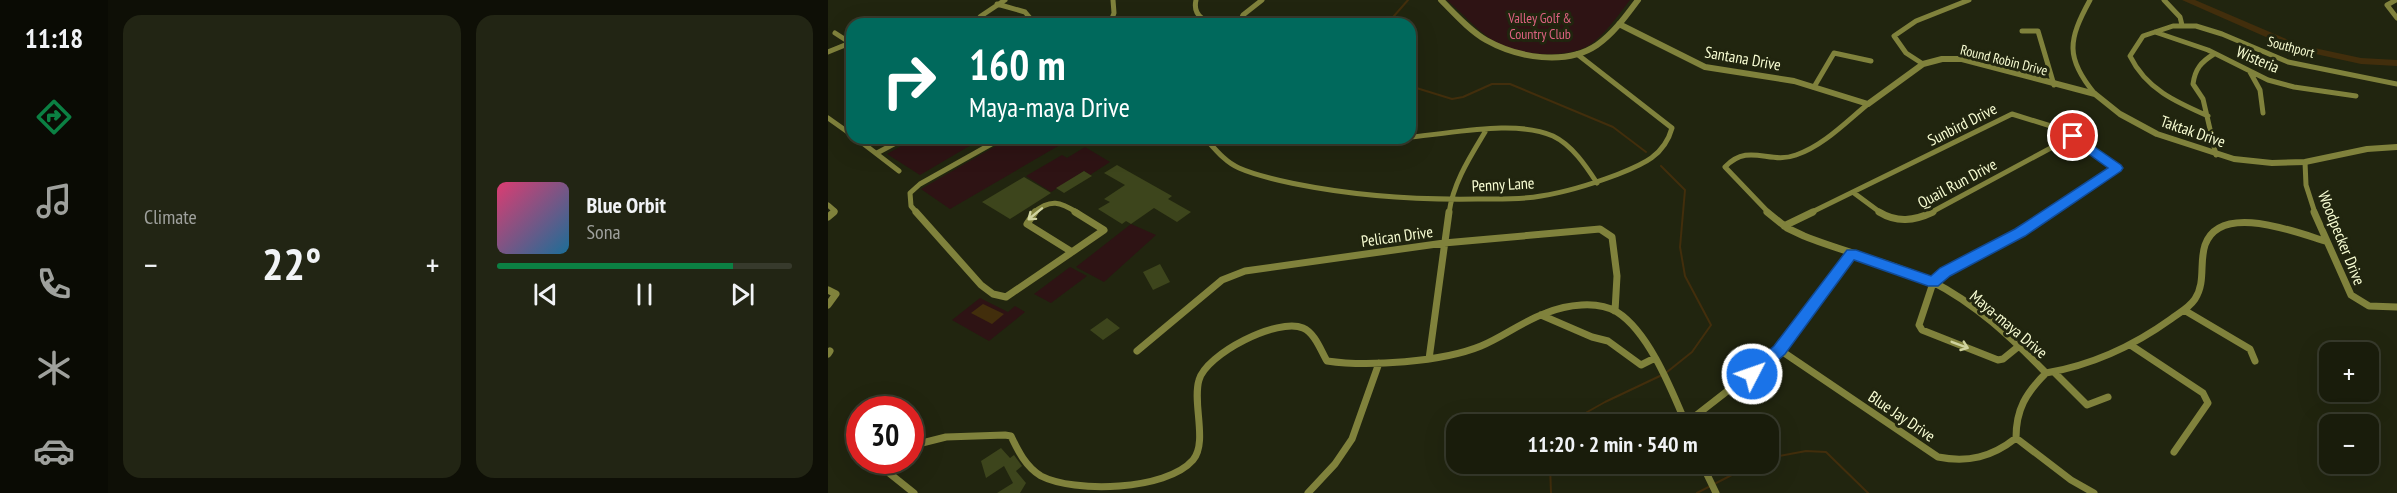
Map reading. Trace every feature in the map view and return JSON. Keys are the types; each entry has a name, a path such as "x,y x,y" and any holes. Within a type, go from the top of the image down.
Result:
{"street":[{"path":"981,18 1005,0"},
{"path":"1112,18 1113,0"},
{"path":"1196,0 1193,9 1201,18"},
{"path":"1242,18 1262,0"},
{"path":"1441,0 1485,39 1530,55 1554,56 1577,54 1604,40 1638,0"},
{"path":"1923,64 1911,58 1898,45 1894,36 1916,21 1969,0"},
{"name":"Taktak Drive","path":"2090,0 2072,35 2071,51 2079,73 2095,94 2120,114 2157,134 2216,155 2272,163 2305,162 2367,149 2397,147"},
{"path":"2164,0 2180,17 2182,25 2143,36 2130,56 2134,68 2166,97 2208,116"},
{"path":"2396,0 2387,5 2397,18"},
{"path":"998,4 1027,12 1033,18"},
{"name":"Santana Drive","path":"1619,24 1689,62 1706,67 1772,76 1868,105"},
{"name":"Southport","path":"2182,25 2228,37 2268,56 2290,63 2351,72 2397,84"},
{"path":"2022,31 2038,32 2054,85"},
{"name":"Wisteria","path":"2154,32 2214,54 2250,72 2294,87 2356,96"},
{"path":"835,33 846,41"},
{"path":"828,52 846,46"},
{"path":"1814,87 1834,53 1871,61"},
{"name":"Penny Lane","path":"1212,144 1236,166 1272,178 1369,196 1451,200 1528,198 1597,183 1655,158 1670,140 1672,128 1661,117 1590,66 1577,54"},
{"path":"2214,54 2203,61 2195,71 2193,84 2203,99 2216,155"},
{"name":"Round Robin Drive","path":"1923,64 1942,59 1962,59 2095,94"},
{"name":"Maya-maya Drive","path":"1923,64 1814,144 1791,157 1757,153 1740,155 1730,160 1725,167 1784,226 1813,240 1933,283 1976,311 2050,372 2108,358 2132,346 2184,310 2196,298 2205,242 2211,231 2221,225 2257,223 2325,241"},
{"path":"2250,72 2260,90 2264,112"},
{"name":"Sunbird Drive","path":"1784,226 2012,114 2031,117 2073,136 2117,168 2020,232 1945,272 1933,283"},
{"path":"828,118 846,131"},
{"path":"1416,137 1529,130 1552,136 1568,147 1585,164 1597,183"},
{"path":"1429,359 1451,200 1466,165 1485,132"},
{"name":"Quail Run Drive","path":"1854,193 1890,219 1902,222 1920,219 2073,136"},
{"path":"865,144 899,171"},
{"path":"878,153 894,144"},
{"path":"991,144 920,184 910,193 911,206 981,285 993,294 1006,297 1103,231 1103,228 1062,203 1055,202 1030,215 1027,224 1072,252"},
{"name":"Woodpecker Drive","path":"2305,162 2306,185 2325,241 2350,295 2362,304 2397,308"},
{"path":"912,182 920,184"},
{"path":"828,205 836,211 828,217"},
{"name":"Pelican Drive","path":"1137,351 1222,280 1245,271 1444,243 1600,229 1608,232 1612,237 1617,276 1615,311"},
{"path":"1698,414 1780,350 1851,253"},
{"path":"1933,283 1919,325 1922,330 1998,360 2003,359 2019,346"},
{"path":"828,290 836,294 828,305"},
{"path":"924,442 946,437 1011,436 1022,459 1043,477 1072,490 1108,490 1152,483 1185,467 1196,456 1199,426 1196,395 1203,369 1257,334 1289,326 1303,327 1327,361 1346,365 1452,357 1482,346 1541,315 1570,306 1600,307 1615,311 1631,324 1670,385 1681,414"},
{"path":"2184,310 2250,349 2255,361"},
{"path":"1541,315 1613,344 1634,362 1641,364 1655,361"},
{"path":"2132,346 2203,393 2207,398 2208,403 2174,452"},
{"name":"Blue Jay Drive","path":"1780,350 1938,457 1957,461 1987,456 2000,452 2016,438"},
{"path":"1308,493 1334,468 1348,447 1357,429 1379,363"},
{"path":"2094,493 2071,480 2016,438 2015,414 2026,392 2050,372 2087,405 2108,397"},
{"path":"890,474 914,493"},
{"path":"1707,474 1716,493"}],"green space":[{"name":"Valley Golf & Country Club","path":"1447,0 1630,0 1610,26 1592,44 1575,51 1536,54 1510,48 1488,37"},
{"path":"904,144 973,144 920,175 887,154"},
{"path":"1000,144 1062,144 950,209 921,189"},
{"path":"1085,147 1110,162 1090,175 1084,171 1051,192 1026,176 1062,155 1067,158"},
{"path":"1131,224 1156,235 1104,282 1076,267"},
{"path":"1070,267 1087,276 1051,303 1034,294"},
{"path":"980,298 1008,312 1015,306 1025,312 989,341 952,320"}],"shaded area":[{"path":"983,304 1004,314 992,324 971,313"}],"building":[{"path":"1117,165 1172,196 1168,199 1191,212 1177,222 1154,208 1131,224 1126,221 1122,224 1098,209 1110,202 1104,199 1125,185 1104,173"},
{"path":"1084,171 1092,176 1064,193 1056,188"},
{"path":"1024,177 1051,193 1010,219 982,202"},
{"path":"1160,264 1170,282 1153,290 1143,272"},
{"path":"1107,318 1120,328 1103,340 1090,330"},
{"path":"1001,448 1010,458 1014,455 1022,466 1016,471 1026,483 1020,493 997,493 1013,483 1004,466 986,478 981,461"}],"waterway":[{"path":"1392,18 1408,0"},
{"path":"2187,0 2297,47 2361,61 2397,63"},
{"path":"1416,88 1452,99 1463,97 1492,84 1510,84 1613,127 1646,152"},
{"path":"1661,166 1685,190 1680,247 1685,276 1711,325 1692,352 1667,372"},
{"path":"1584,414 1662,375"},
{"path":"1779,456 1806,451 1826,452 1868,493"},
{"path":"1550,474 1551,493"},
{"path":"1697,493 1734,474"}],"route":[{"path":"1752,374 1780,350 1851,253 1933,283 1945,272 2020,232 2117,168 2073,136"}]}
